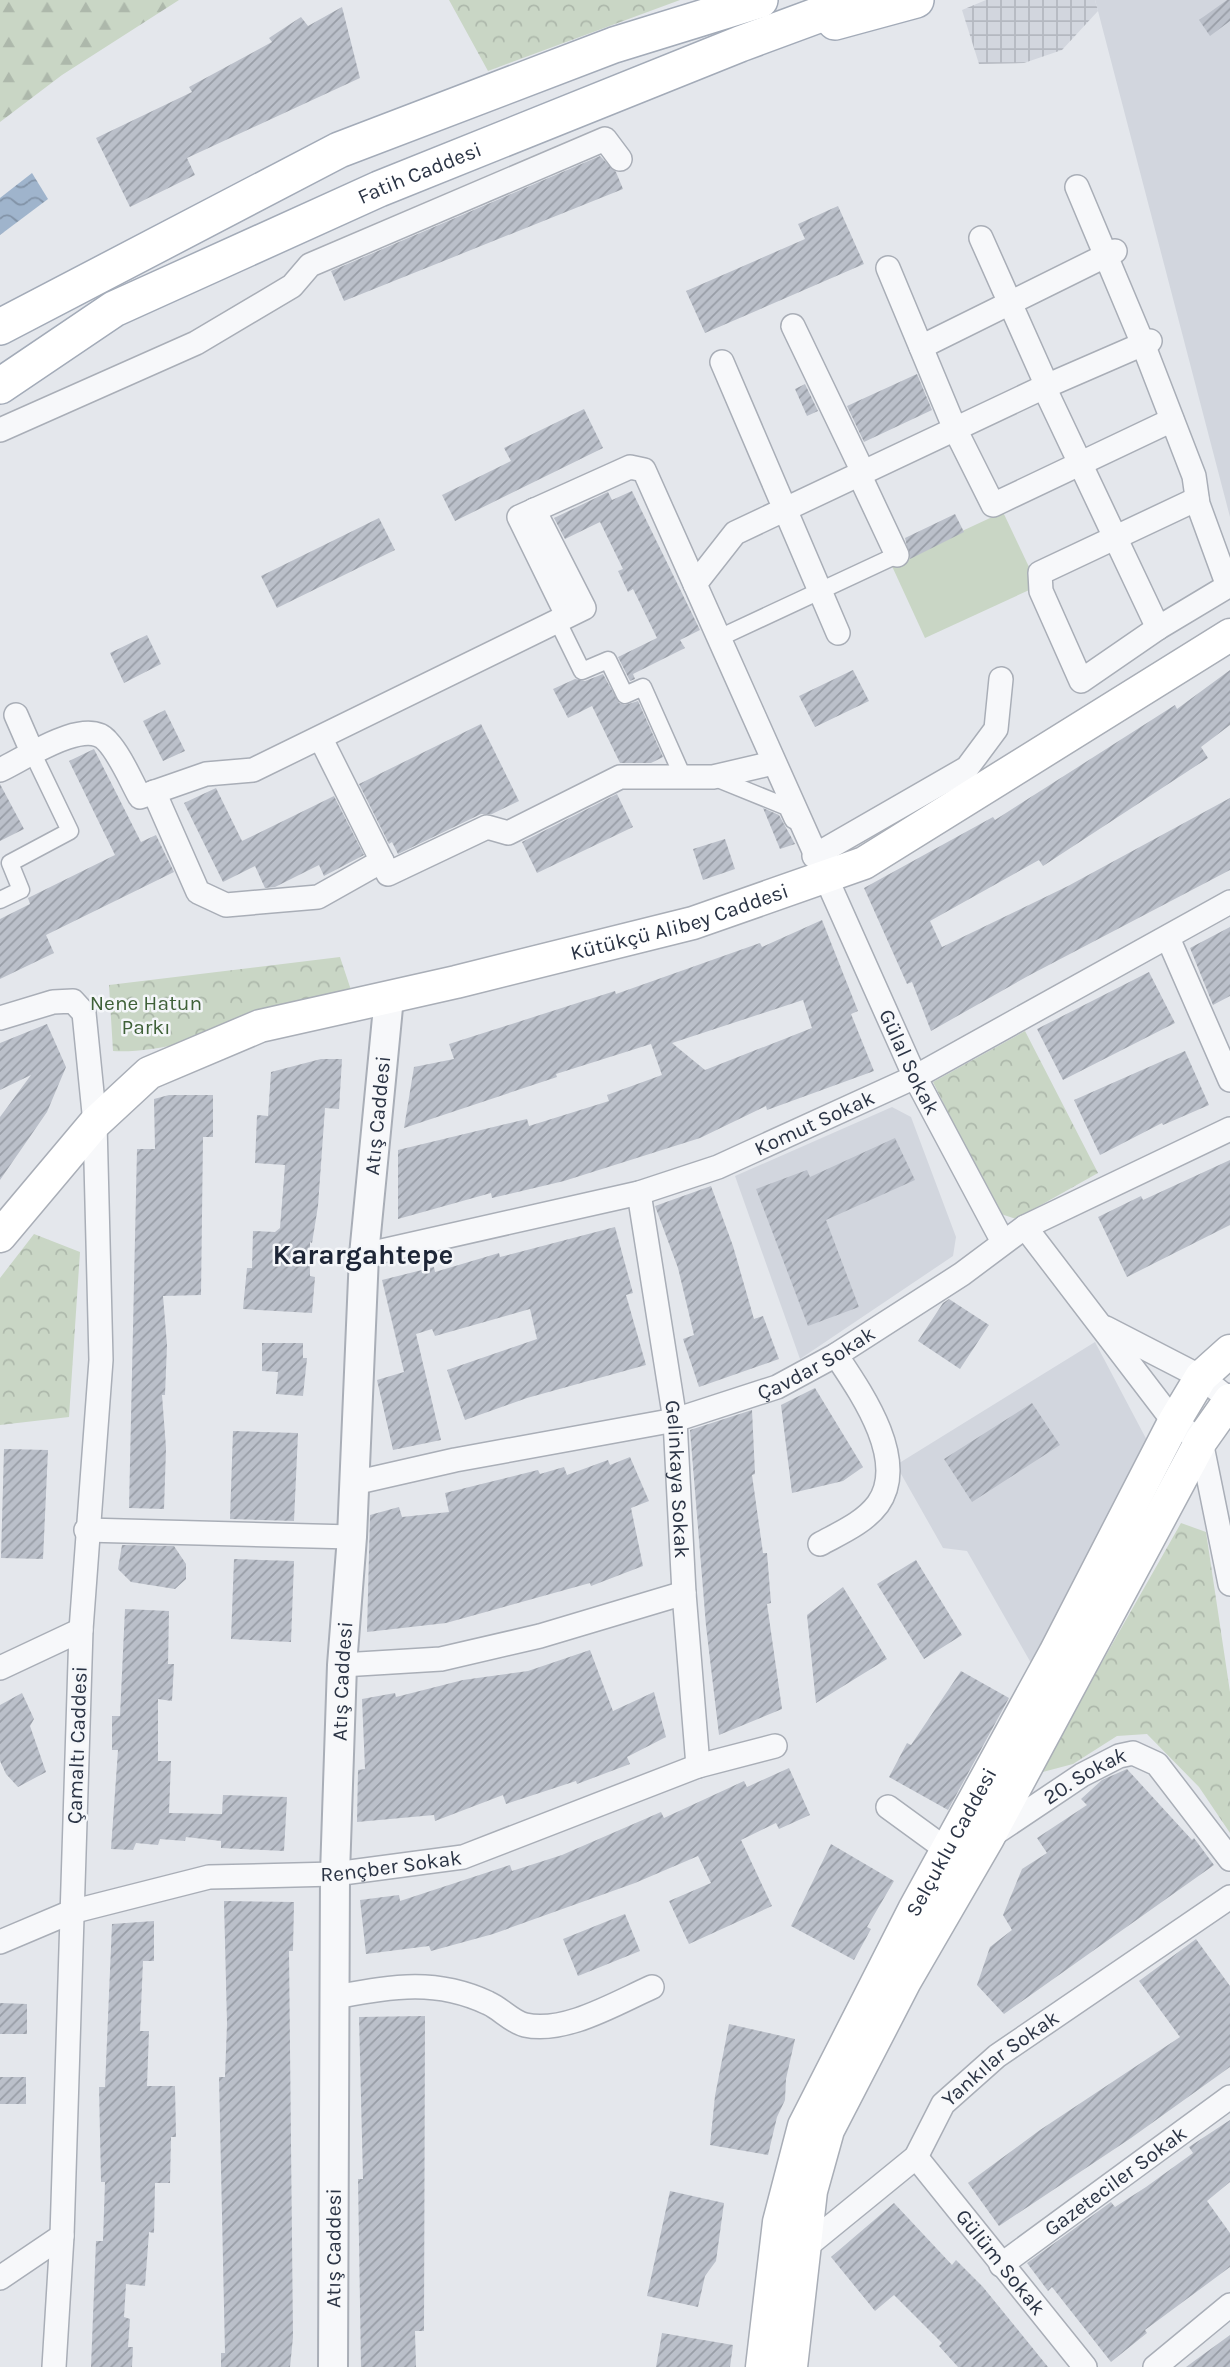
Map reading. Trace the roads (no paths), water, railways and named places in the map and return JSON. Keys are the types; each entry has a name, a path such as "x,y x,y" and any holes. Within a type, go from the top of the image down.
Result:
{"main road":[{"path":"0,327 339,150 614,45 759,0"},
{"name":"Fatih Caddesi","path":"0,386 114,309 379,189 740,44 859,0"},
{"path":"740,44 882,12 916,0"},
{"name":"Kütükçü Alibey Caddesi","path":"0,1236 95,1123 149,1073 260,1026 693,923 819,867 864,863 1230,635"},
{"name":"Selçuklu Caddesi","path":"762,2367 779,2221 804,2126 947,1850 1055,1653 1174,1422 1201,1377 1230,1351"},
{"name":"Selçuklu Caddesi","path":"791,2367 802,2250 811,2191 828,2130 905,1981 988,1838 1201,1441 1230,1400"}],"street":[{"path":"0,430 196,343 292,286 310,265 605,139 620,159"},
{"path":"1077,187 1110,253 1147,342 1172,420 1194,476 1198,499 1228,586 1158,628 1081,681 1041,590 1040,573 1198,499"},
{"path":"981,238 1045,387 1158,628"},
{"path":"921,347 1110,253"},
{"path":"888,268 955,429 993,505 1172,420"},
{"path":"719,638 897,555 793,326"},
{"path":"695,584 735,533 1147,342"},
{"path":"722,362 787,508 838,633"},
{"name":"Gülal Sokak","path":"569,615 526,514 630,467 644,470 915,1077 1003,1242"},
{"path":"0,770 80,731 97,734 107,740 140,797 206,774 253,771 569,615 582,671 608,660 625,695 643,687 683,777"},
{"path":"819,867 967,768 996,729 1001,679"},
{"path":"0,900 21,890 10,863 70,831 16,715"},
{"path":"321,739 388,874 487,827 508,833 620,777 713,777 773,763"},
{"path":"713,777 787,807 799,835"},
{"path":"154,792 198,892 226,905 318,898 382,861"},
{"name":"Komut Sokak","path":"364,1255 639,1193 718,1167 915,1077 1230,902"},
{"path":"1168,938 1230,1080"},
{"name":"Atış Caddesi","path":"333,2367 335,1874 342,1665 352,1537 364,1255 389,997"},
{"name":"Çamaltı Caddesi","path":"0,1018 53,1002 73,1001 85,1013 95,1123 101,1360 80,1630 62,2236 54,2367"},
{"name":"Çavdar Sokak","path":"354,1483 455,1460 675,1420 777,1387 836,1355 962,1274 1025,1227 1230,1129"},
{"name":"Gelinkaya Sokak","path":"639,1193 675,1420 684,1594 698,1766"},
{"path":"1025,1227 1174,1422 1201,1441 1230,1584"},
{"path":"1099,1325 1201,1377 1230,1400"},
{"path":"820,1544 862,1519 879,1502 887,1463 883,1442 867,1404 836,1355"},
{"path":"86,1530 352,1537"},
{"path":"342,1665 441,1659 540,1636 684,1594"},
{"path":"0,1668 80,1630"},
{"name":"Rençber Sokak","path":"0,1942 71,1912 209,1877 335,1874 463,1857 698,1766 775,1746"},
{"name":"20. Sokak","path":"988,1838 1083,1776 1119,1756 1133,1753 1157,1764 1230,1859"},
{"path":"888,1807 947,1850"},
{"name":"Yankılar Sokak","path":"802,2250 916,2157 943,2104 997,2056 1230,1897"},
{"path":"335,1997 392,1986 435,1985 488,2003 524,2025 570,2024 652,1987"},
{"name":"Gazeteciler Sokak","path":"1001,2266 1230,2097"},
{"name":"Gülüm Sokak","path":"916,2157 1001,2266 1085,2367"},
{"path":"0,2278 62,2236"},
{"path":"1155,2367 1230,2305"}],"water":[{"path":"32,173 48,199 0,235 0,198"}],"district":[{"name":"Karargahtepe","path":"363,1254"}],"park label":[{"name":"Nene Hatun Parkı","path":"146,1015"}]}
